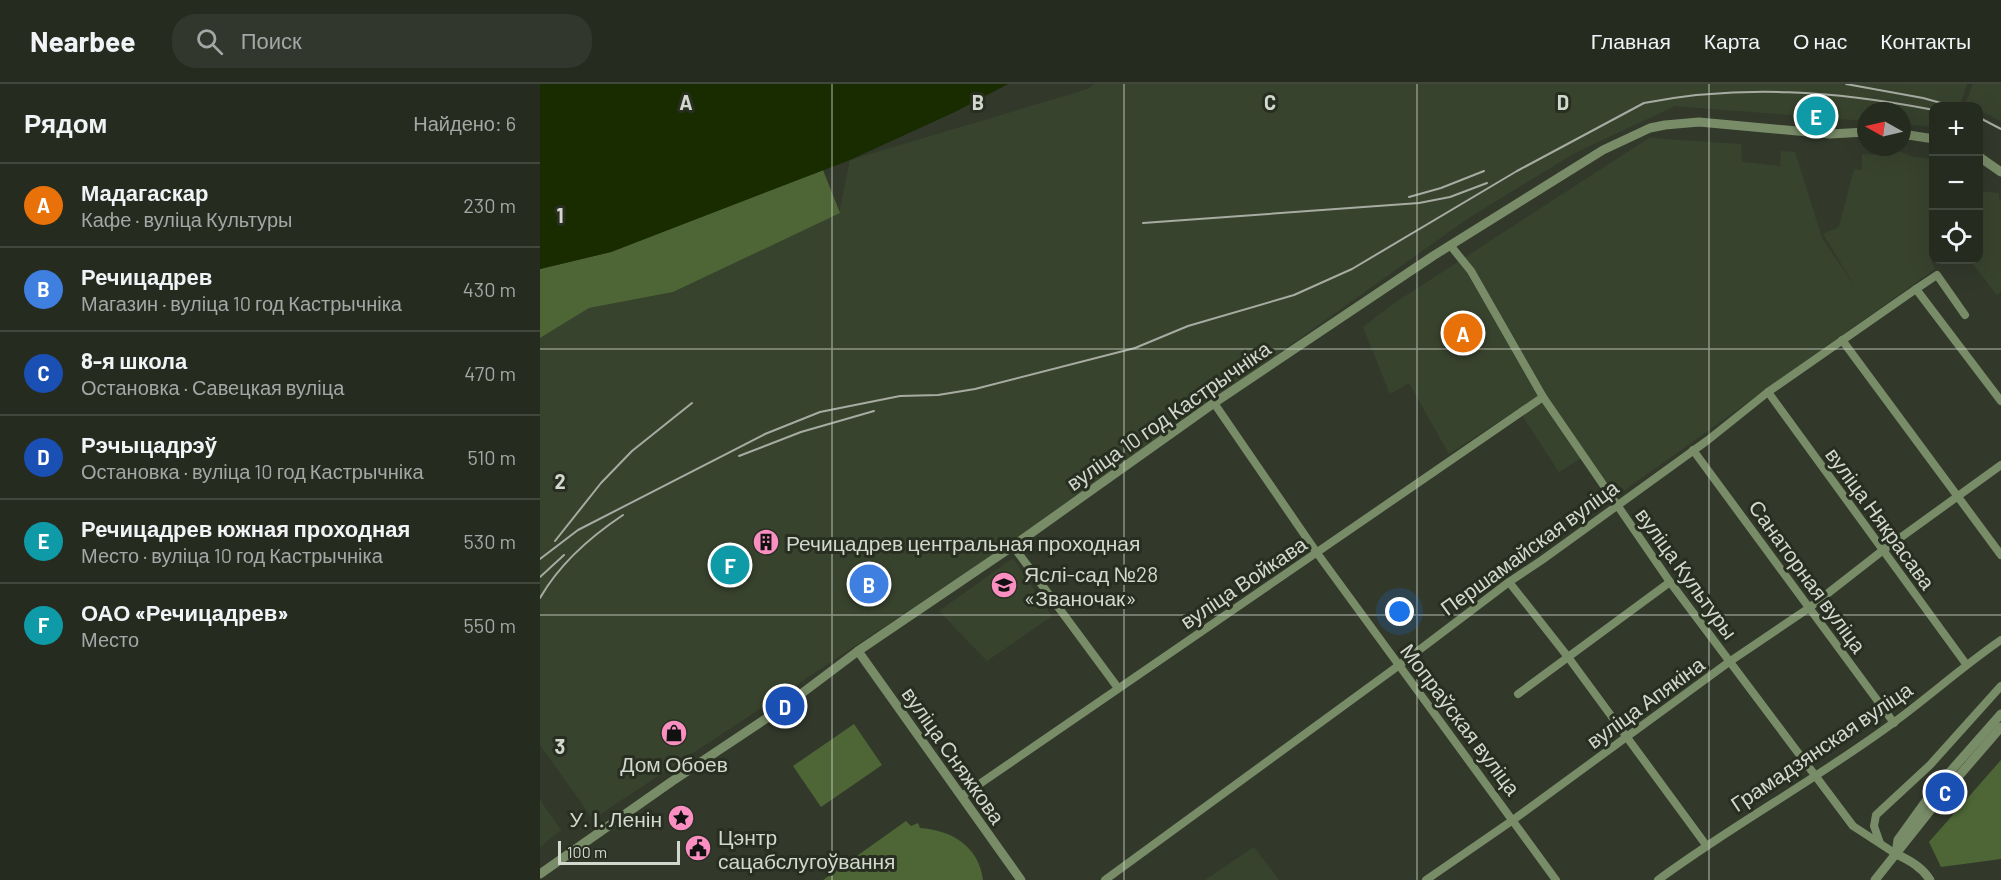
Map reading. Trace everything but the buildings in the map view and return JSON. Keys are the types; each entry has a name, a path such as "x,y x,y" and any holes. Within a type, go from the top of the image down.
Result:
{"street":[{"name":"вуліца 10 год Кастрычніка","path":"540,874 785,705 858,651 1013,546 1214,403 1450,245 1603,150 1650,128 1665,124 1699,122 1830,134 1857,132"},
{"path":"1911,135 1929,138"},
{"path":"1983,159 2001,172"},
{"name":"вуліца Культуры","path":"1450,245 1471,271 1543,397 1670,582 1853,826 1896,854"},
{"name":"Першамайская вуліца","path":"1105,880 1509,582 1693,450 1768,392 1937,275 1965,315"},
{"path":"1916,289 2001,401"},
{"path":"1842,340 2001,555"},
{"name":"вуліца Някрасава","path":"1768,392 1966,664"},
{"name":"вуліца Войкава","path":"962,796 1543,397"},
{"name":"Мопраўская вуліца","path":"1214,403 1317,554 1556,880"},
{"name":"Санаторная вуліца","path":"1693,450 1894,723"},
{"name":"вуліца Апякіна","path":"1426,880 1627,738 1729,662 1809,608 1882,551 2001,465"},
{"path":"1013,546 1118,688"},
{"path":"1509,582 1568,657 1706,845"},
{"path":"1518,694 1670,582"},
{"name":"Грамадзянская вуліца","path":"1658,880 1706,845 1894,723 1966,664 2001,640"},
{"name":"вуліца Сняжкова","path":"858,651 1021,880"},
{"path":"1880,843 1874,826 1876,815 1930,765 2001,686"},
{"path":"1896,854 1898,840 1934,790 2001,714"},
{"path":"1875,880 1996,736 2001,727"},
{"path":"1896,854 1913,863 1926,873 1930,880"}],"shaded area":[{"path":"540,84 1008,84 957,111 850,160 611,252 540,269"},
{"path":"1094,84 1967,84 1961,102 1929,102 1929,127 1911,125 1911,102 1857,102 1857,120 1675,106 1575,153 1470,217 997,554 593,819 540,745 540,338 589,308 673,292 839,213 850,160 1088,89"},
{"path":"1973,84 2001,84 2001,121 1983,112 1983,102 1966,102"},
{"path":"1649,138 1741,144 1742,162 1780,166 1781,151 1795,152 1822,238 1856,288 1823,234 1839,227 1854,169 1862,170 1862,156 1911,156 1929,159 1929,264 1933,264 1935,269 1615,497 1585,456 1559,472 1518,409 1449,454 1409,383 1390,394 1363,327 1393,304"},
{"path":"823,170 840,213 673,292 589,308 540,338 540,269 611,252"},
{"path":"1983,191 1999,193 2001,200 2001,292 1997,295 1973,264 1983,264"},
{"name":"Яслі-сад №28 «Званочак»","path":"1013,558 1052,616 987,661 939,611"},
{"path":"854,724 882,765 821,807 793,766"},
{"path":"2001,760 2001,859 1941,867 1929,842"},
{"path":"540,800 561,830 540,847"},
{"path":"906,821 911,826 918,823 920,828 942,832 962,842 976,858 983,880 823,880"},
{"path":"1254,847 1279,880 1205,880"}],"railway":[{"path":"1846,84 1938,102"},
{"path":"540,559 578,530 765,434 820,412 900,396 938,395 975,389 1135,348 1188,326 1294,295 1352,269 1517,171 1644,103 1717,93 1789,92 1861,98 1929,109"},
{"path":"1983,120 2001,129"},
{"path":"1409,197 1441,188 1484,171"},
{"path":"1143,223 1419,203 1450,197 1487,183"},
{"path":"555,541 601,483 632,451 692,403"},
{"path":"739,456 801,432 874,411"},
{"path":"540,598 566,562 599,532 623,515"},
{"path":"540,577 564,555"}],"place":[{"name":"Речицадрев южная проходная","path":"1816,116"},
{"name":"Мадагаскар","path":"1463,333"},
{"name":"Речицадрев центральная проходная","path":"766,542"},
{"name":"ОАО «Речицадрев»","path":"730,565"},
{"name":"Речицадрев","path":"869,584"},
{"name":"Яслі-сад №28 «Званочак»","path":"1004,585"},
{"name":"Рэчыцадрэў","path":"785,706"},
{"name":"Дом Обоев","path":"674,733"},
{"name":"8-я школа","path":"1945,792"},
{"name":"У. І. Ленін","path":"681,818"},
{"name":"Цэнтр сацабслугоўвання","path":"698,848"}]}
